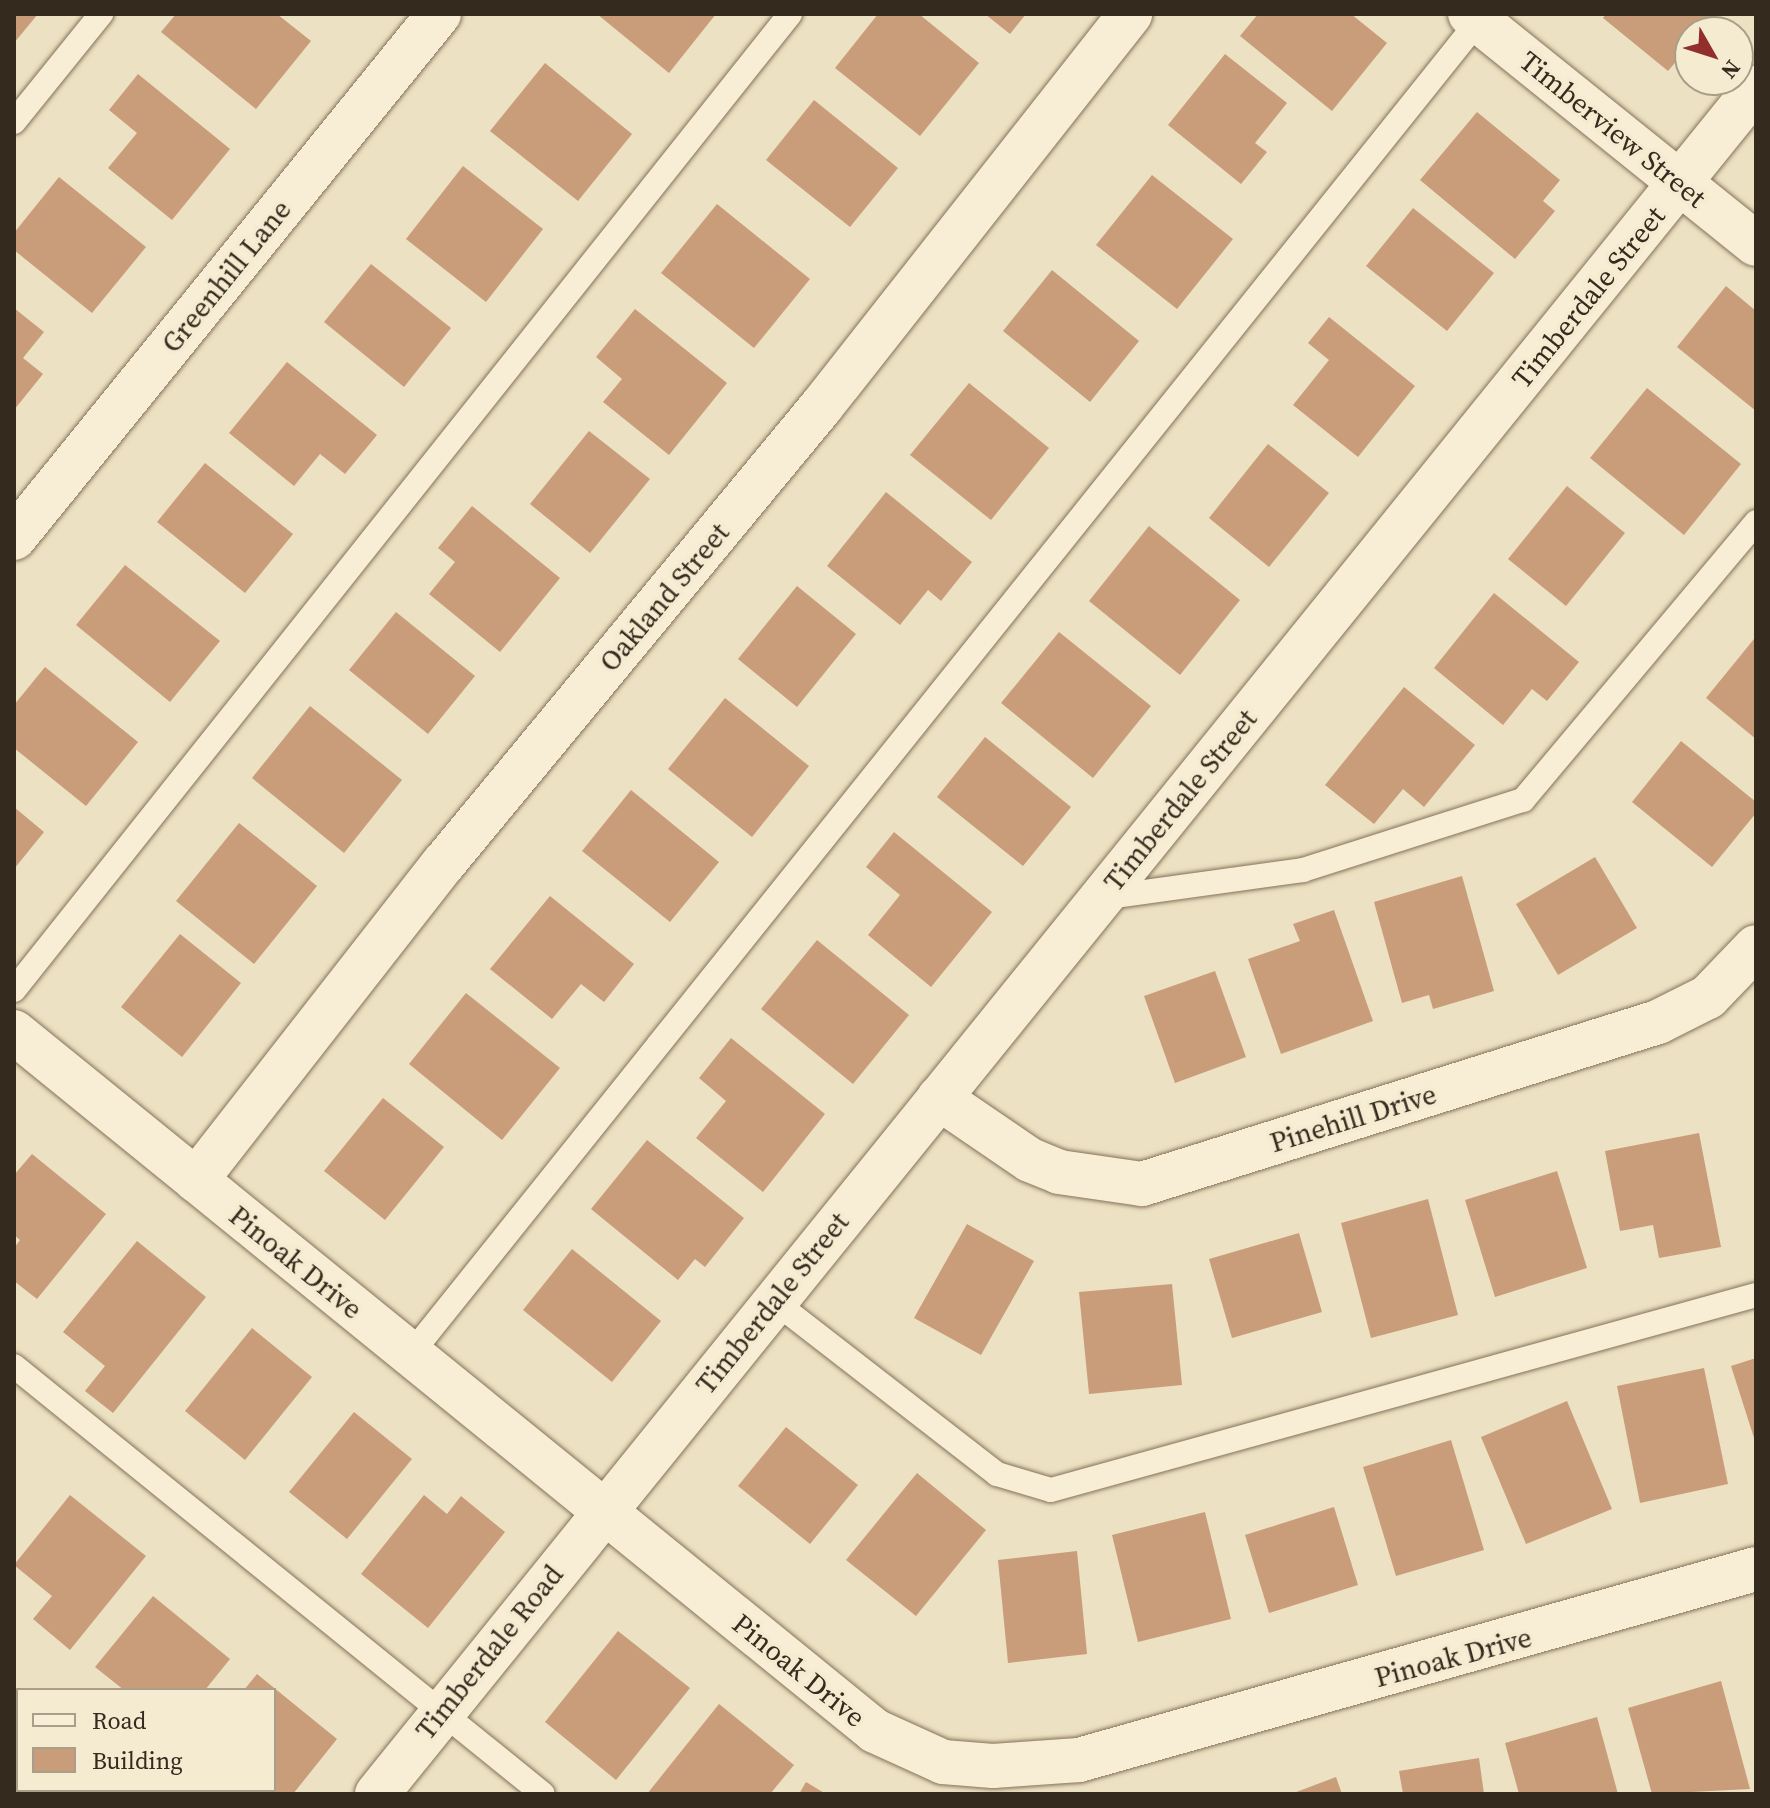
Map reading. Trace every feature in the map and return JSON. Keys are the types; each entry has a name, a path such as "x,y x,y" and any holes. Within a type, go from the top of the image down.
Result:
{"street":[{"name":"Greenhill Lane","path":"14,538 439,14"},
{"name":"Oakland Street","path":"196,1180 444,863 821,407 1130,14"},
{"name":"Timberview Street","path":"1477,16 1756,244"},
{"name":"Timberdale Street","path":"602,1511 1756,88"},
{"name":"Pinehill Drive","path":"939,1098 1030,1160 1059,1172 1142,1184 1658,1022 1708,997 1756,947"},
{"name":"Pinoak Drive","path":"14,1032 875,1731 943,1762 993,1766 1079,1760 1756,1569"},
{"name":"Timberdale Road","path":"377,1794 602,1511"}],"lane":[{"path":"14,122 101,14"},
{"path":"14,990 790,14"},
{"path":"410,1355 1477,16"},
{"path":"1101,898 1303,870 1523,800 1756,522"},
{"path":"774,1301 997,1474 1051,1490 1756,1295"},
{"path":"14,1366 439,1713 543,1794"}],"building":[{"path":"14,14 38,14 14,43"},
{"path":"176,14 277,14 311,41 256,109 161,32"},
{"path":"597,14 716,14 669,73"},
{"path":"878,14 919,14 979,63 920,136 835,68"},
{"path":"985,14 1026,14 1010,34"},
{"path":"1258,14 1351,14 1387,43 1332,111 1240,36"},
{"path":"1606,14 1715,14 1674,16 1674,64 1668,71 1603,18"},
{"path":"1225,54 1287,103 1255,143 1267,152 1241,184 1168,125"},
{"path":"545,63 632,134 578,201 490,131"},
{"path":"138,74 230,149 172,220 108,168 137,133 109,110"},
{"path":"814,100 898,168 850,227 766,160"},
{"path":"1477,112 1560,180 1543,201 1555,211 1515,259 1420,180"},
{"path":"463,166 543,229 486,302 406,239"},
{"path":"1152,175 1233,239 1177,309 1096,245"},
{"path":"59,177 146,247 92,313 14,250 14,233"},
{"path":"717,204 810,279 754,348 661,273"},
{"path":"1413,208 1494,273 1447,331 1366,266"},
{"path":"371,264 451,328 404,387 324,322"},
{"path":"1052,270 1139,341 1090,402 1003,331"},
{"path":"1726,286 1756,311 1756,411 1677,347"},
{"path":"14,308 44,332 23,358 43,374 14,410"},
{"path":"635,309 727,383 669,455 603,402 622,379 596,357"},
{"path":"1329,317 1415,386 1358,457 1293,405 1329,360 1308,343"},
{"path":"287,362 377,435 345,474 320,454 294,486 229,433"},
{"path":"969,383 1049,448 991,520 910,455"},
{"path":"1647,388 1741,464 1684,535 1590,458"},
{"path":"589,431 650,479 590,553 530,504"},
{"path":"1268,444 1329,493 1269,567 1209,518"},
{"path":"205,463 293,534 245,593 157,522"},
{"path":"1567,486 1625,533 1566,606 1508,559"},
{"path":"886,492 972,562 941,601 928,590 900,625 827,566"},
{"path":"472,506 560,578 500,652 429,594 455,562 438,548"},
{"path":"1149,526 1240,600 1180,675 1089,601"},
{"path":"125,565 220,641 170,702 76,625"},
{"path":"797,586 856,634 797,707 738,659"},
{"path":"1494,593 1579,662 1547,701 1532,689 1503,725 1434,668"},
{"path":"396,612 475,676 428,734 349,670"},
{"path":"1059,632 1151,706 1093,778 1001,703"},
{"path":"1754,639 1756,641 1756,739 1706,698"},
{"path":"45,667 138,742 86,806 14,748 14,705"},
{"path":"1404,687 1475,745 1424,807 1403,789 1374,824 1325,785"},
{"path":"725,698 809,766 752,837 668,769"},
{"path":"310,706 402,780 344,853 252,778"},
{"path":"985,737 1071,807 1023,866 937,797"},
{"path":"1681,741 1756,802 1756,813 1712,867 1632,802"},
{"path":"631,790 719,862 670,922 582,851"},
{"path":"14,807 44,832 14,869"},
{"path":"239,823 317,886 254,964 176,901"},
{"path":"894,832 992,912 931,987 868,935 900,895 866,867"},
{"path":"1595,857 1637,928 1558,975 1516,904"},
{"path":"1462,876 1494,991 1433,1009 1429,995 1402,1003 1374,902"},
{"path":"550,896 634,964 604,1002 581,984 552,1019 490,969"},
{"path":"1334,910 1373,1021 1281,1054 1248,959 1300,941 1293,924"},
{"path":"180,934 241,983 182,1057 121,1007"},
{"path":"817,940 909,1015 853,1084 761,1009"},
{"path":"1215,971 1246,1057 1175,1083 1144,996"},
{"path":"466,993 560,1068 502,1140 409,1064"},
{"path":"731,1038 825,1114 763,1192 696,1138 726,1101 699,1078"},
{"path":"383,1098 444,1147 385,1220 324,1171"},
{"path":"1699,1133 1721,1247 1659,1258 1653,1225 1620,1231 1605,1151"},
{"path":"647,1140 744,1218 705,1267 695,1259 678,1280 591,1209"},
{"path":"32,1154 106,1214 37,1299 14,1281 14,1248 20,1240 14,1235 14,1175"},
{"path":"1557,1171 1587,1268 1495,1297 1465,1200"},
{"path":"1428,1199 1458,1315 1371,1338 1341,1223"},
{"path":"967,1224 1034,1261 981,1355 914,1318"},
{"path":"1299,1233 1322,1312 1232,1338 1209,1259"},
{"path":"137,1241 206,1297 113,1413 85,1391 105,1366 63,1332"},
{"path":"572,1249 661,1321 612,1382 523,1310"},
{"path":"1172,1284 1182,1385 1089,1394 1079,1292"},
{"path":"252,1328 312,1377 245,1460 185,1411"},
{"path":"1756,1358 1756,1441 1755,1441 1731,1366"},
{"path":"1704,1368 1728,1484 1640,1503 1617,1386"},
{"path":"1567,1401 1612,1509 1526,1544 1481,1437"},
{"path":"354,1412 412,1459 347,1539 289,1492"},
{"path":"786,1427 858,1485 810,1544 738,1486"},
{"path":"1451,1440 1484,1550 1396,1576 1363,1467"},
{"path":"917,1473 986,1530 916,1616 846,1560"},
{"path":"70,1495 146,1556 70,1650 33,1619 52,1596 14,1565"},
{"path":"424,1495 447,1514 461,1496 505,1532 428,1628 361,1574"},
{"path":"1334,1507 1358,1585 1269,1613 1245,1535"},
{"path":"1205,1512 1231,1619 1138,1642 1112,1535"},
{"path":"1077,1551 1087,1654 1008,1663 998,1560"},
{"path":"153,1596 230,1659 207,1688 121,1688 95,1667"},
{"path":"618,1631 690,1688 616,1780 545,1722"},
{"path":"257,1674 274,1688 246,1688"},
{"path":"1721,1681 1750,1789 1652,1794 1628,1708"},
{"path":"276,1689 337,1739 293,1794 272,1792 276,1792"},
{"path":"719,1704 794,1765 770,1794 647,1794"},
{"path":"1597,1717 1618,1794 1519,1794 1505,1743"},
{"path":"1479,1758 1484,1794 1403,1794 1399,1771"},
{"path":"1336,1777 1342,1794 1291,1794"},
{"path":"806,1782 826,1794 799,1794"}]}
